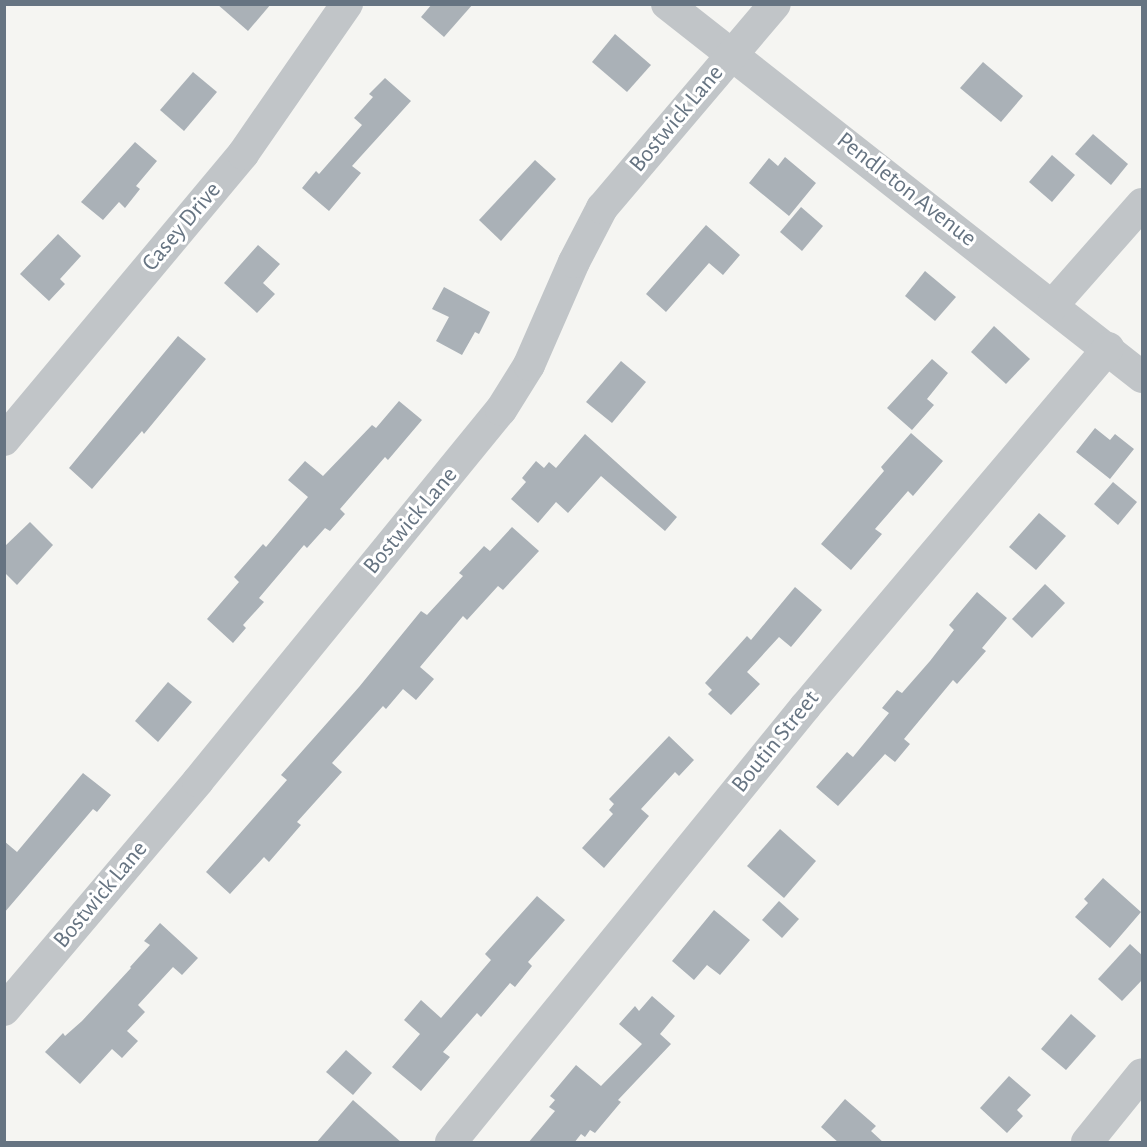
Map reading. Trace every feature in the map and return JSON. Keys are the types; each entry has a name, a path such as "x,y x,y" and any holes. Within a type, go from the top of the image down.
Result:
{"street":[{"name":"Casey Drive","path":"4,440 243,154 347,4"},
{"name":"Pendleton Avenue","path":"667,4 1143,377"},
{"name":"Bostwick Lane","path":"4,1010 198,782 501,410 529,365 574,262 602,208 775,4"},
{"path":"1052,306 1143,204"},
{"name":"Boutin Street","path":"451,1143 805,707 1108,348"},
{"path":"1087,1143 1143,1074"}],"building":[{"path":"217,4 271,4 248,31"},
{"path":"432,4 473,4 444,37 421,17"},
{"path":"615,34 651,65 627,92 592,62"},
{"path":"983,62 1023,96 1001,122 960,88"},
{"path":"193,72 217,92 184,131 160,110"},
{"path":"385,78 411,101 352,166 361,173 329,211 302,188 316,171 319,174 362,125 354,118 373,97 369,94"},
{"path":"1093,134 1128,164 1111,185 1075,154"},
{"path":"135,142 157,161 136,186 140,189 125,208 119,202 103,220 81,202"},
{"path":"1052,155 1075,175 1052,202 1029,182"},
{"path":"785,157 816,183 789,216 749,183 769,158 778,166"},
{"path":"535,160 556,179 501,241 479,220"},
{"path":"801,207 823,226 802,251 780,232"},
{"path":"706,225 740,255 723,275 709,263 666,312 646,294"},
{"path":"58,234 81,256 60,279 65,284 49,301 20,274"},
{"path":"258,245 280,264 263,283 275,294 257,313 224,283"},
{"path":"925,271 956,297 935,321 905,296"},
{"path":"444,287 490,312 479,334 475,332 462,355 436,341 449,317 432,309"},
{"path":"994,326 1030,359 1006,384 971,352"},
{"path":"178,336 206,359 144,434 142,431 92,489 69,468"},
{"path":"932,359 948,373 927,399 934,405 912,430 887,408"},
{"path":"621,361 646,382 612,423 586,402"},
{"path":"399,401 422,420 388,460 385,457 340,509 345,514 330,531 325,528 307,548 304,545 259,598 264,602 243,625 246,628 233,643 207,619 239,582 234,577 263,544 266,547 308,497 288,480 305,461 323,476 372,425 376,428"},
{"path":"1095,428 1110,440 1115,434 1134,449 1110,479 1076,452"},
{"path":"911,433 943,461 913,496 908,491 875,529 882,534 851,570 821,544 884,471 881,467"},
{"path":"585,434 677,517 665,531 601,476 568,513 556,502 538,523 511,499 526,482 522,478 536,461 544,468 549,462 556,468"},
{"path":"1113,482 1137,502 1118,525 1094,504"},
{"path":"1039,513 1066,536 1036,570 1009,547"},
{"path":"30,522 53,545 17,585 4,572 4,547"},
{"path":"512,527 539,551 503,590 498,586 467,620 463,616 420,667 434,679 416,700 403,689 386,709 383,706 332,763 342,772 297,822 301,825 269,862 264,857 230,894 206,872 287,780 281,775 359,687 421,611 427,615 463,576 459,573 484,546 490,551"},
{"path":"1045,584 1065,603 1032,638 1012,619"},
{"path":"795,587 822,610 791,647 779,637 747,672 760,684 731,715 708,694 712,690 705,683 747,636 751,640"},
{"path":"977,592 1007,618 982,648 986,651 957,684 953,680 904,739 910,744 895,762 885,754 838,806 816,787 847,752 853,757 889,713 882,708 897,690 902,693 930,661 954,630 949,625"},
{"path":"168,682 192,702 158,742 135,721"},
{"path":"669,736 694,760 679,776 675,772 641,809 649,816 604,868 582,848 613,814 609,810 614,804 609,799"},
{"path":"83,773 111,795 97,812 93,809 4,913 4,841 17,852"},
{"path":"780,829 816,861 784,898 747,866"},
{"path":"1103,878 1141,912 1110,948 1075,917 1088,903 1084,899"},
{"path":"537,896 565,920 528,962 532,966 515,987 510,983 481,1017 477,1013 443,1052 450,1057 421,1091 392,1067 420,1034 404,1020 421,1000 441,1018 491,960 485,954"},
{"path":"779,901 799,919 782,938 762,920"},
{"path":"714,910 750,940 720,975 707,965 694,980 672,961"},
{"path":"160,923 198,958 182,975 173,967 138,1005 145,1012 127,1031 138,1041 122,1058 112,1049 80,1084 45,1052 63,1033 65,1036 82,1021 131,968 150,945 144,941"},
{"path":"1130,944 1143,956 1143,979 1122,1001 1098,979"},
{"path":"652,996 675,1016 660,1034 671,1044 618,1100 621,1102 595,1133 590,1130 585,1137 581,1134 574,1143 528,1143 555,1111 549,1107 555,1100 550,1096 576,1065 601,1086 642,1044 619,1024 635,1006 639,1011"},
{"path":"1071,1014 1096,1036 1066,1070 1041,1049"},
{"path":"346,1050 372,1073 353,1095 326,1072"},
{"path":"1009,1076 1031,1095 1017,1110 1023,1116 1007,1133 980,1108"},
{"path":"845,1099 876,1126 871,1131 884,1143 839,1143 821,1127"},
{"path":"353,1100 402,1143 316,1143"}]}
